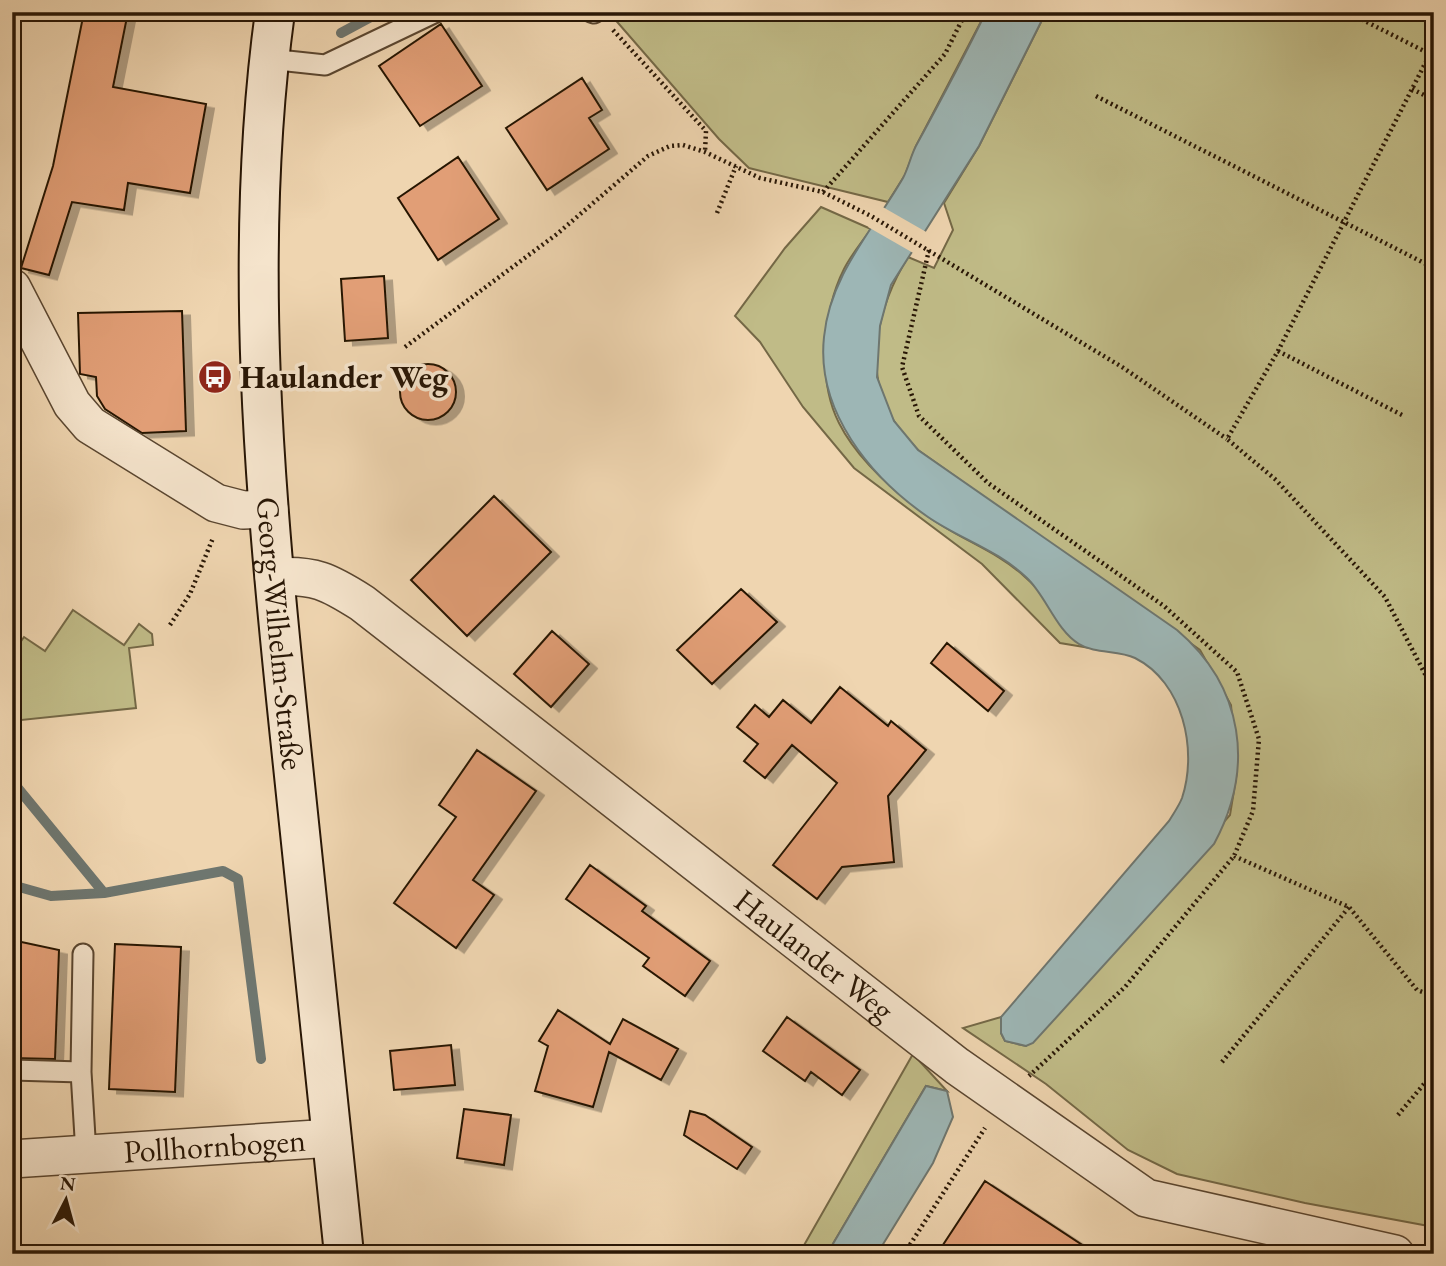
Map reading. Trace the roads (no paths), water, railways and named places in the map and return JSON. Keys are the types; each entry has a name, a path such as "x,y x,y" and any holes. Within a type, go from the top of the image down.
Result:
{"main road":[{"name":"Georg-Wilhelm-Straße","path":"275,12 260,177 256,510 274,577 344,1254"}],"street":[{"path":"12,288 72,404 90,425 216,503 256,510"},
{"name":"Haulander Weg","path":"274,577 310,575 335,586 362,603 1003,1101 1146,1198 1395,1254"},
{"name":"Pollhornbogen","path":"12,1159 332,1138"}],"lane":[{"path":"269,59 325,65 436,12"},
{"path":"83,954 81,1072 86,1154"},
{"path":"12,1070 81,1072"}],"water":[{"path":"986,12 1046,12 979,146 891,285 880,326 877,377 894,421 918,450 1177,630 1200,652 1217,677 1229,703 1236,730 1238,758 1235,787 1227,815 1214,844 1033,1043 1026,1046 1005,1041 1001,1033 1001,1017 1176,810 1187,779 1187,739 1182,719 1165,683 1151,669 1135,658 1079,644 1064,630 1034,585 1016,568 928,517 886,482 851,440 838,416 829,391 824,364 824,337 828,314 844,273 903,178 915,148"},
{"path":"926,1086 947,1091 953,1117 933,1163 877,1254 827,1254"}],"waterway":[{"path":"341,33 380,12"},
{"path":"12,781 104,893"},
{"path":"12,885 51,896 104,893 223,871 238,879 261,1059"}],"place":[{"name":"Haulander Weg","path":"215,377"}]}
